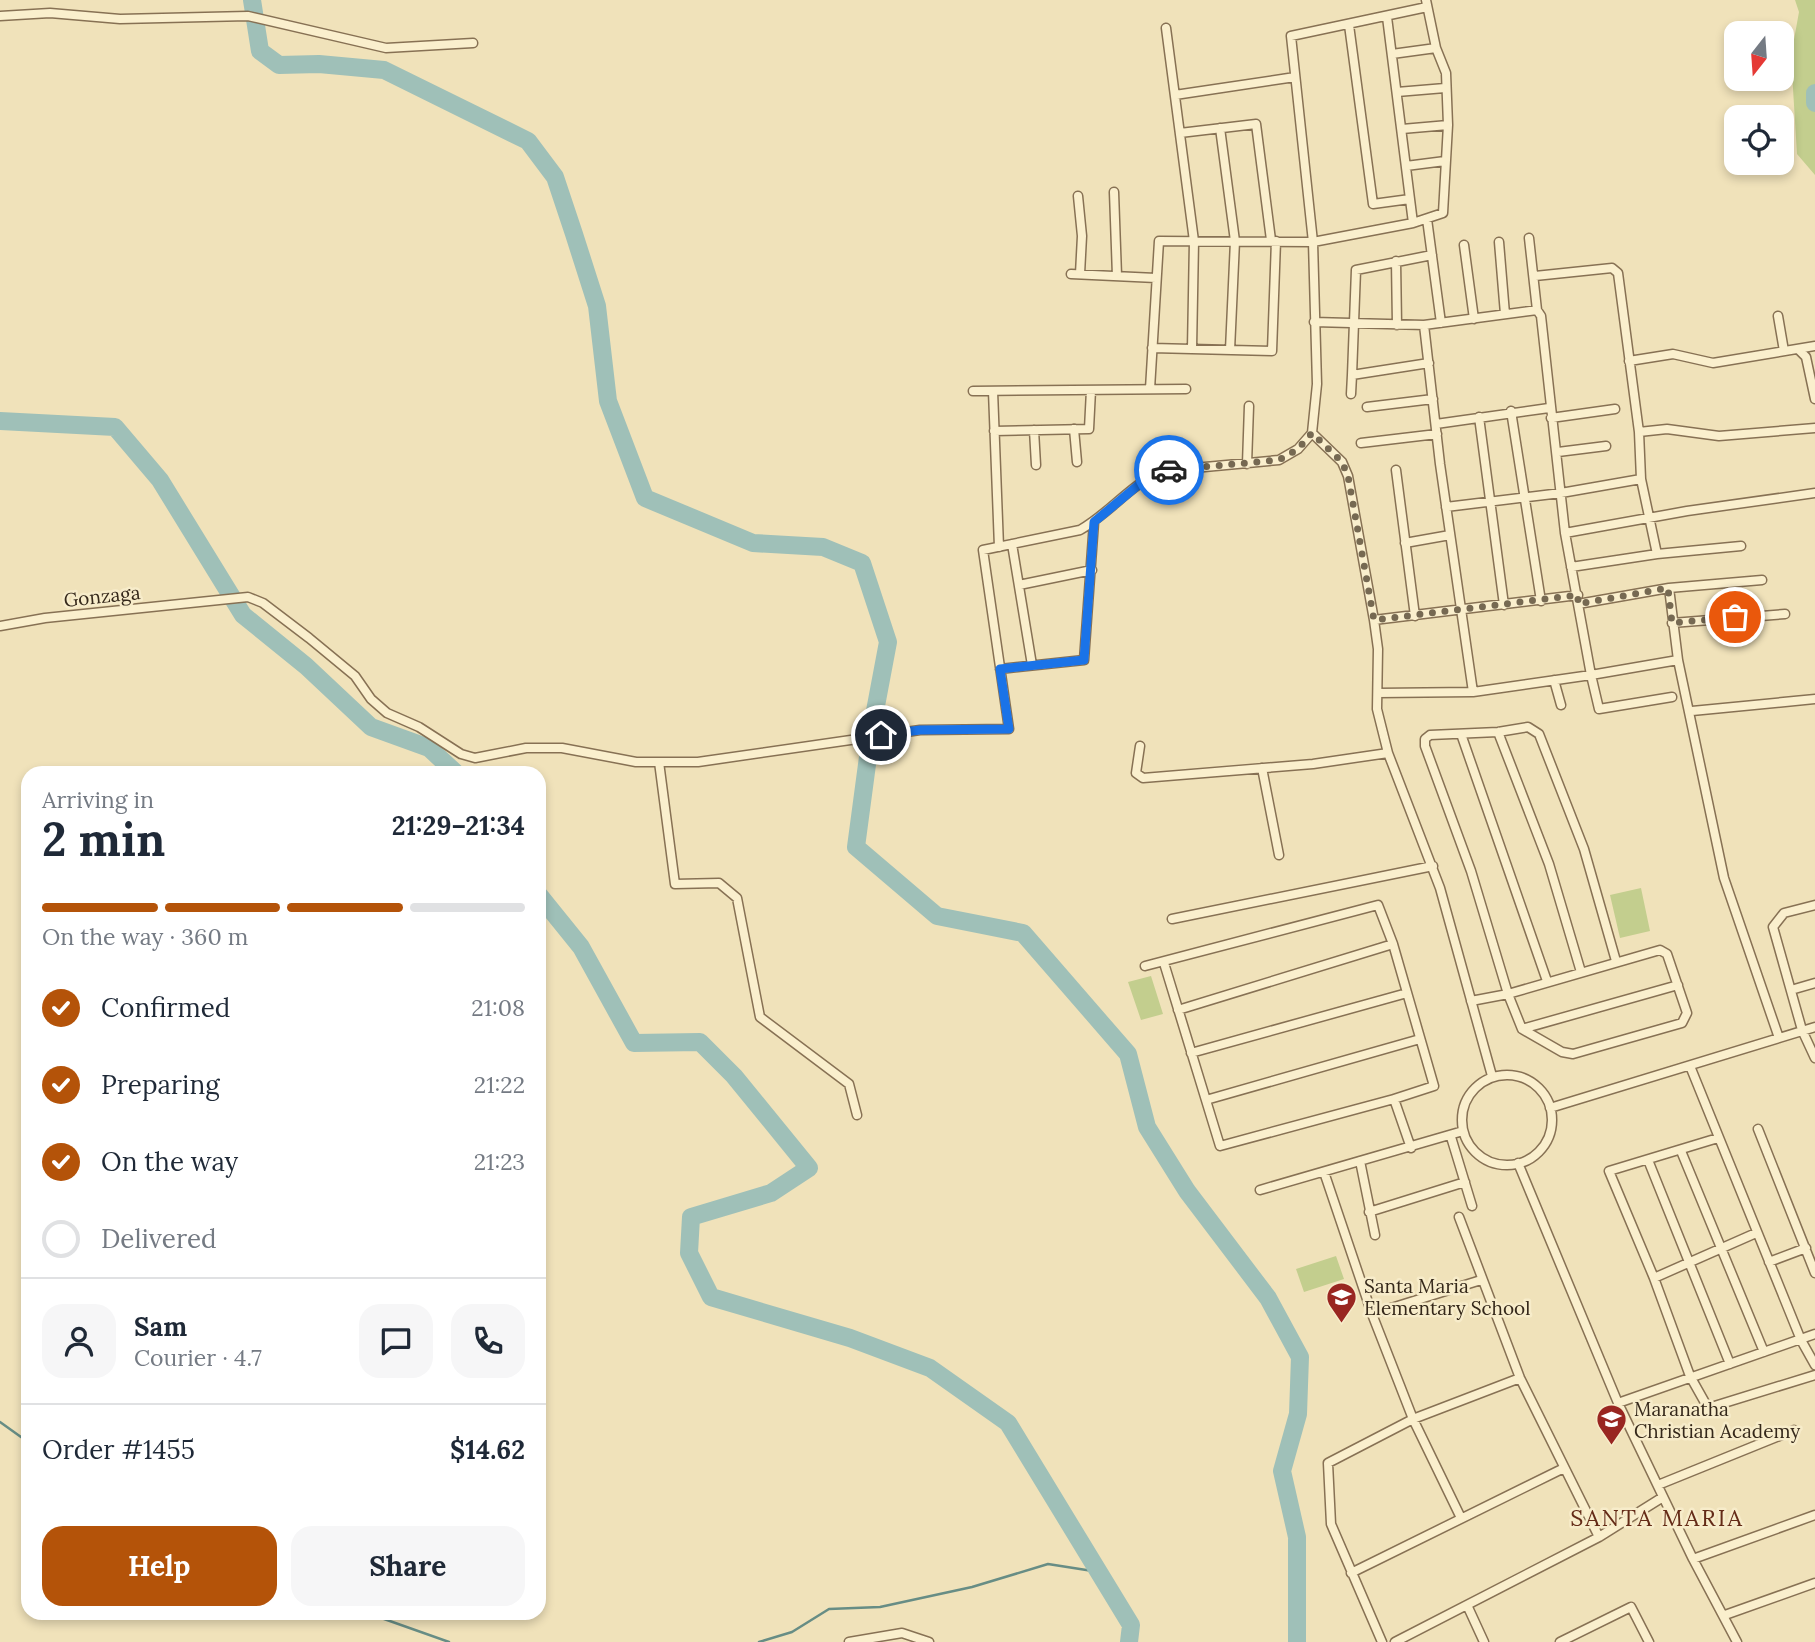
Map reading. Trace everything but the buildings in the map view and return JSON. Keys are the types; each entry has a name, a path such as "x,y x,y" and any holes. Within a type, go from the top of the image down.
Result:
{"street":[{"path":"857,1115 849,1084 760,1017 737,898 719,883 675,884 659,762 698,762 920,730 1009,729 983,550 1080,530 1094,522 1148,477 1162,471 1279,460 1298,449 1312,433 1317,384 1313,242 1291,36 1387,17 1426,4 1436,48 1446,73 1448,125 1443,214 1413,223 1313,242 1159,241 1150,389"},
{"path":"0,16 50,13 120,19 248,16 386,48 473,43"},
{"path":"1387,17 1413,223"},
{"path":"1349,25 1373,204 1410,199"},
{"path":"1166,28 1194,241 1192,349"},
{"path":"1392,54 1436,48"},
{"path":"1175,95 1295,77"},
{"path":"1397,92 1445,88"},
{"path":"1152,348 1272,351 1274,241 1256,124 1180,133"},
{"path":"1402,129 1448,125"},
{"path":"1220,128 1235,241 1230,350"},
{"path":"1406,166 1445,161"},
{"path":"1114,192 1118,276"},
{"path":"1077,196 1082,236 1076,274 1156,278"},
{"path":"1427,219 1441,323"},
{"path":"1529,237 1537,310 1541,316 1549,408 1558,452 1564,533 1598,709 1672,697"},
{"path":"1499,242 1506,314"},
{"path":"1464,245 1474,319"},
{"path":"1352,394 1356,270 1432,255"},
{"path":"1396,261 1397,325"},
{"path":"1535,276 1616,270 1639,432 1641,480 1657,554"},
{"path":"1314,322 1424,325 1537,310"},
{"path":"1778,316 1784,351"},
{"path":"1424,325 1446,506 1474,692"},
{"path":"1629,361 1673,354 1713,363 1815,346"},
{"path":"1798,349 1806,357 1815,400"},
{"path":"1352,374 1429,363"},
{"path":"973,391 1186,389"},
{"path":"994,430 1089,429 1090,390"},
{"path":"993,391 999,547"},
{"path":"1367,407 1433,399"},
{"path":"1247,464 1249,406"},
{"path":"1436,424 1511,411 1549,408"},
{"path":"1551,418 1615,409"},
{"path":"1511,411 1541,601"},
{"path":"1479,417 1504,605"},
{"path":"1639,432 1667,429 1730,436 1815,428"},
{"path":"1074,429 1077,462"},
{"path":"1034,430 1036,465"},
{"path":"1312,433 1342,462 1348,476 1374,620 1377,709 1388,752 1433,866 1492,1076"},
{"path":"1361,443 1437,433"},
{"path":"1558,452 1606,446"},
{"path":"1396,470 1415,617"},
{"path":"1446,506 1561,493 1641,480"},
{"path":"1564,533 1650,517 1815,493"},
{"path":"1000,669 1084,660 1094,522"},
{"path":"1405,543 1450,535"},
{"path":"1012,544 1032,665"},
{"path":"1571,567 1657,554 1741,546"},
{"path":"1019,585 1092,570"},
{"path":"1374,620 1762,580"},
{"path":"1668,588 1678,660 1692,711 1724,878 1779,1038"},
{"name":"Gonzaga","path":"0,626 240,598 263,603 309,638 355,676 387,713 419,727 461,754 475,758 526,748 562,748 636,762 659,762"},
{"path":"1672,623 1785,614"},
{"path":"1378,693 1474,692 1678,660"},
{"path":"1554,680 1561,705"},
{"path":"1692,711 1815,699"},
{"path":"1471,1001 1508,994 1616,961 1664,951 1687,1013 1682,1023 1573,1054 1562,1052 1522,1029 1508,994 1471,871 1425,746 1425,739 1430,735 1498,732 1528,727 1539,734 1584,849 1616,961"},
{"path":"1498,732 1549,864 1581,972"},
{"path":"1461,734 1547,981"},
{"path":"1140,746 1136,773 1143,778 1262,768 1388,752"},
{"path":"1262,768 1279,855"},
{"path":"1172,919 1433,866"},
{"path":"1145,966 1378,905 1393,944 1434,1086 1220,1146 1164,963"},
{"path":"1815,905 1784,914 1777,918 1773,927 1802,1030 1815,1058"},
{"path":"1178,1010 1393,944"},
{"path":"1791,989 1815,983"},
{"path":"1522,1029 1678,985"},
{"path":"1191,1053 1407,993"},
{"path":"1550,1108 1815,1027"},
{"path":"1206,1100 1420,1039"},
{"path":"1690,1066 1756,1233 1801,1340 1815,1365"},
{"path":"1492,1076 1523,1078 1536,1085 1550,1108 1549,1136 1533,1156 1518,1163 1503,1164 1488,1160 1473,1149 1463,1131 1462,1115 1467,1098 1478,1085 1492,1076"},
{"path":"1394,1099 1410,1147"},
{"path":"1758,1129 1815,1273"},
{"path":"1260,1190 1451,1137 1463,1131"},
{"path":"1451,1137 1472,1206"},
{"path":"1718,1138 1609,1171 1654,1278 1690,1376 1708,1408 1815,1375"},
{"path":"1681,1151 1763,1352"},
{"path":"1648,1160 1730,1364"},
{"path":"1360,1161 1374,1235"},
{"path":"1518,1163 1618,1404 1693,1559 1737,1642"},
{"path":"1324,1172 1372,1314 1413,1419 1461,1518"},
{"path":"1369,1212 1465,1182"},
{"path":"1459,1217 1520,1378 1599,1537"},
{"path":"1654,1278 1756,1233"},
{"path":"1769,1262 1806,1248"},
{"path":"1372,1314 1481,1280"},
{"path":"1618,1404 1690,1376 1815,1334"},
{"path":"1382,1642 1331,1524 1328,1463 1413,1419 1520,1378"},
{"path":"1658,1485 1794,1430"},
{"path":"1351,1573 1564,1468"},
{"path":"1395,1642 1599,1537 1664,1497"},
{"path":"1693,1559 1815,1515"},
{"path":"1725,1615 1815,1583"},
{"path":"1467,1605 1484,1642"},
{"path":"1560,1642 1631,1607 1649,1642"},
{"path":"849,1642 907,1639 929,1642"}],"green space":[{"path":"1795,0 1815,0 1815,175 1797,154 1793,91 1794,40 1799,12"},
{"path":"1641,888 1650,931 1620,938 1610,895"},
{"path":"1151,976 1163,1014 1141,1020 1128,982"},
{"path":"1336,1256 1344,1279 1304,1292 1296,1269"}],"waterway":[{"path":"252,0 260,51 279,65 319,64 384,70 528,141 555,177 574,234 597,306 608,401 645,498 753,543 823,547 862,563 888,642 872,727 856,847 937,916 1023,933 1128,1054 1147,1127 1187,1191 1268,1298 1300,1357 1298,1414 1282,1471 1297,1537 1297,1642"},
{"path":"1815,93 1815,103"},
{"path":"0,421 115,427 160,480 243,615 306,666 371,727 429,748 448,766"},
{"path":"546,904 581,947 634,1043 700,1042 734,1076 809,1168 771,1193 691,1217 689,1253 711,1297 850,1338 930,1368 1008,1423 1131,1625 1129,1642"},
{"path":"0,1422 21,1437"},
{"path":"759,1642 792,1632 829,1609 880,1607 972,1587 1048,1564 1099,1572"},
{"path":"387,1620 449,1642"}],"way so far":[{"path":"1169,470 1279,460 1298,449 1312,433 1342,462 1348,476 1374,620 1578,595 1578,604 1668,588 1672,623 1735,617"}],"place":[{"name":"Santa Maria Elementary School","path":"1341,1324"},
{"name":"Maranatha Christian Academy","path":"1611,1447"}],"district":[{"name":"SANTA MARIA","path":"1657,1517"}],"route":[{"path":"881,735 920,730 1009,729 1000,669 1084,660 1094,522 1148,477 1169,470"}]}
